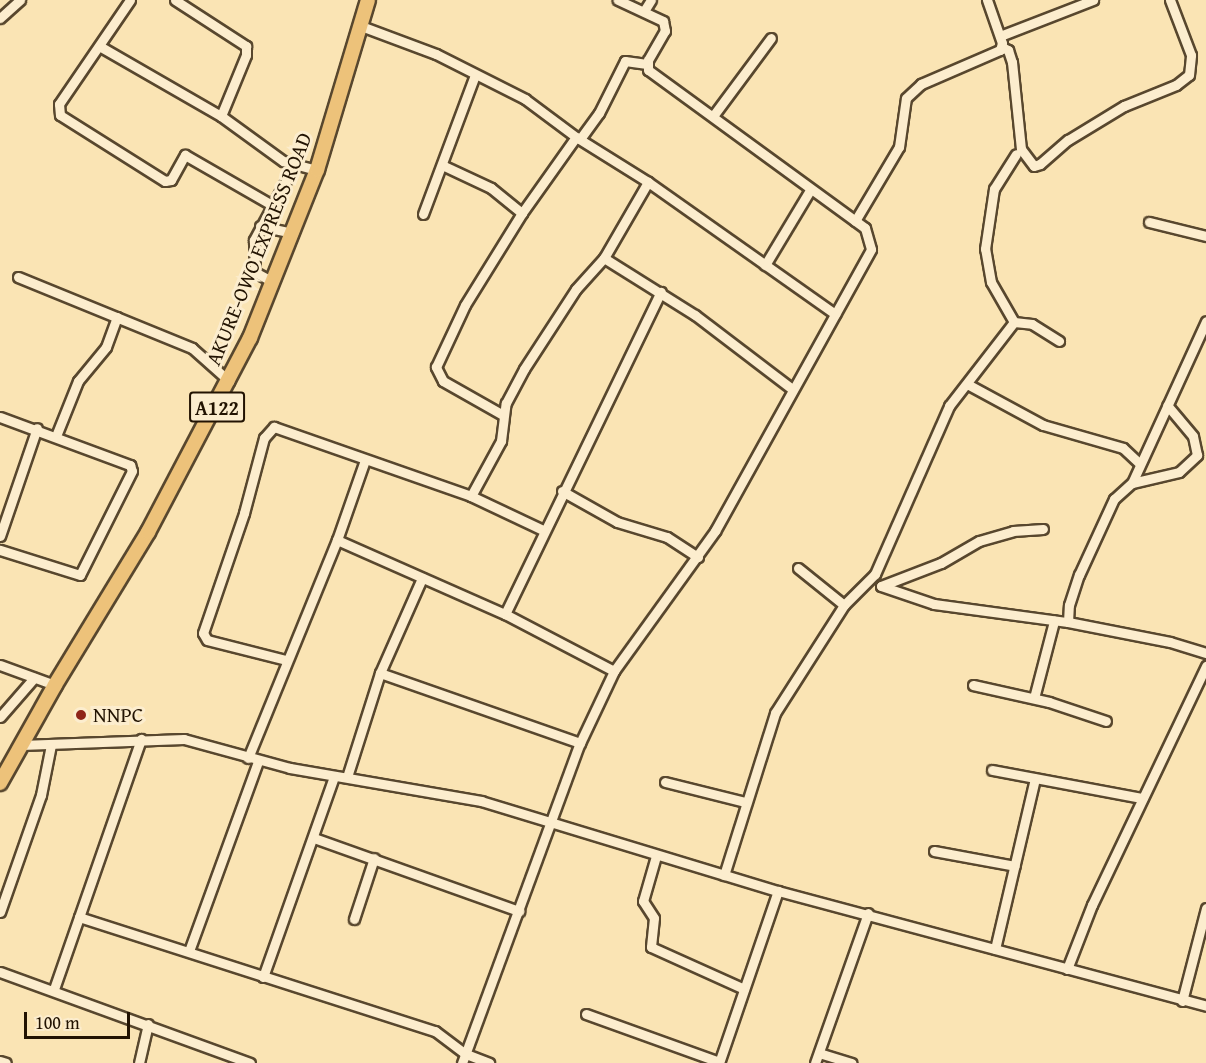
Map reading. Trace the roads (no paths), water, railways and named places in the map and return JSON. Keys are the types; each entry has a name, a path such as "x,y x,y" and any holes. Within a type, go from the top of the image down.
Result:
{"highway":[{"name":"AKURE-OWO EXPRESS ROAD","path":"0,783 55,685 148,532 229,381 273,282 317,170 368,0"}],"street":[{"path":"0,18 20,0"},
{"path":"130,0 101,47 59,104 60,115 165,181 171,180 185,155 272,205"},
{"path":"175,0 246,46 246,54 221,116"},
{"path":"464,1058 580,743 614,671 698,557 741,488 792,390 871,249 869,233 855,221 810,190 713,116 684,99 648,70 647,64 665,26 644,11 618,0"},
{"path":"644,11 651,0"},
{"path":"987,0 1002,47"},
{"path":"1000,36 1093,0"},
{"path":"1002,47 1008,50 1012,62 1021,148 1034,166 1040,164 1068,140 1129,103 1176,85 1189,75 1191,55 1170,0"},
{"path":"362,26 436,54 530,102 578,138 648,182 835,314"},
{"path":"713,116 771,38"},
{"path":"101,47 221,116 267,151 295,164 317,170"},
{"path":"855,221 899,147 906,98 921,84 983,60 1002,47"},
{"path":"504,415 443,381 436,367 465,305 522,213 599,112 625,61 647,64"},
{"path":"423,214 475,75"},
{"path":"1014,322 991,282 985,249 994,187 1010,170 1016,154"},
{"path":"273,282 258,276 253,268 254,240 295,164"},
{"path":"442,165 491,188 522,213"},
{"path":"471,496 501,441 504,415 524,369 576,290 604,258 648,182"},
{"path":"765,265 810,190"},
{"path":"1149,222 1206,236"},
{"path":"260,226 292,233"},
{"path":"604,258 661,292 792,390"},
{"path":"18,277 198,351 229,381"},
{"path":"505,614 543,530 661,292"},
{"path":"56,436 78,381 106,347 117,317"},
{"path":"1068,622 1069,605 1100,526 1114,499 1132,483 1206,321"},
{"path":"1014,322 1032,324 1059,341"},
{"path":"724,875 745,802 775,713 844,605 868,585 949,406 969,385 1014,322"},
{"path":"969,385 1043,425 1123,448 1140,464"},
{"path":"1132,483 1171,476 1197,455 1192,436 1167,405"},
{"path":"0,417 37,428 131,467 83,573 77,575 0,550"},
{"path":"0,536 37,428"},
{"path":"286,660 207,640 203,633 244,513 264,438 269,429 280,428 471,496 543,530"},
{"path":"189,951 286,660 337,540 365,460"},
{"path":"562,491 617,522 667,537 698,557"},
{"path":"881,586 941,563 979,541 1013,531 1043,529"},
{"path":"337,540 505,614 614,671"},
{"path":"798,568 844,605"},
{"path":"347,777 380,673 422,578"},
{"path":"868,585 881,586 934,604 1068,622 1170,642 1206,653"},
{"path":"1034,699 1054,621"},
{"path":"0,665 55,685"},
{"path":"1067,969 1142,798 1206,666"},
{"path":"380,673 580,743"},
{"path":"0,717 34,678"},
{"path":"973,685 1034,699 1106,722"},
{"path":"54,989 141,739"},
{"path":"21,745 141,739 200,742 253,759 334,777 347,777 481,801 551,820 656,856 778,891 868,913 1206,1006"},
{"path":"0,912 41,795 51,745"},
{"path":"992,770 1142,798"},
{"path":"263,977 334,777"},
{"path":"995,949 1035,779"},
{"path":"665,782 745,802"},
{"path":"314,838 519,911"},
{"path":"934,851 1015,866"},
{"path":"656,856 643,901 654,918 651,947 744,989"},
{"path":"354,919 374,858"},
{"path":"586,1014 719,1062 778,891"},
{"path":"1182,1001 1206,912"},
{"path":"815,1063 868,913"},
{"path":"79,917 435,1031 464,1058 489,1063"},
{"path":"0,972 54,989 250,1063"},
{"path":"139,1063 148,1024"},
{"path":"819,1053 852,1063"},
{"path":"0,1060 6,1063"}],"place":[{"name":"NNPC","path":"81,715"}]}
